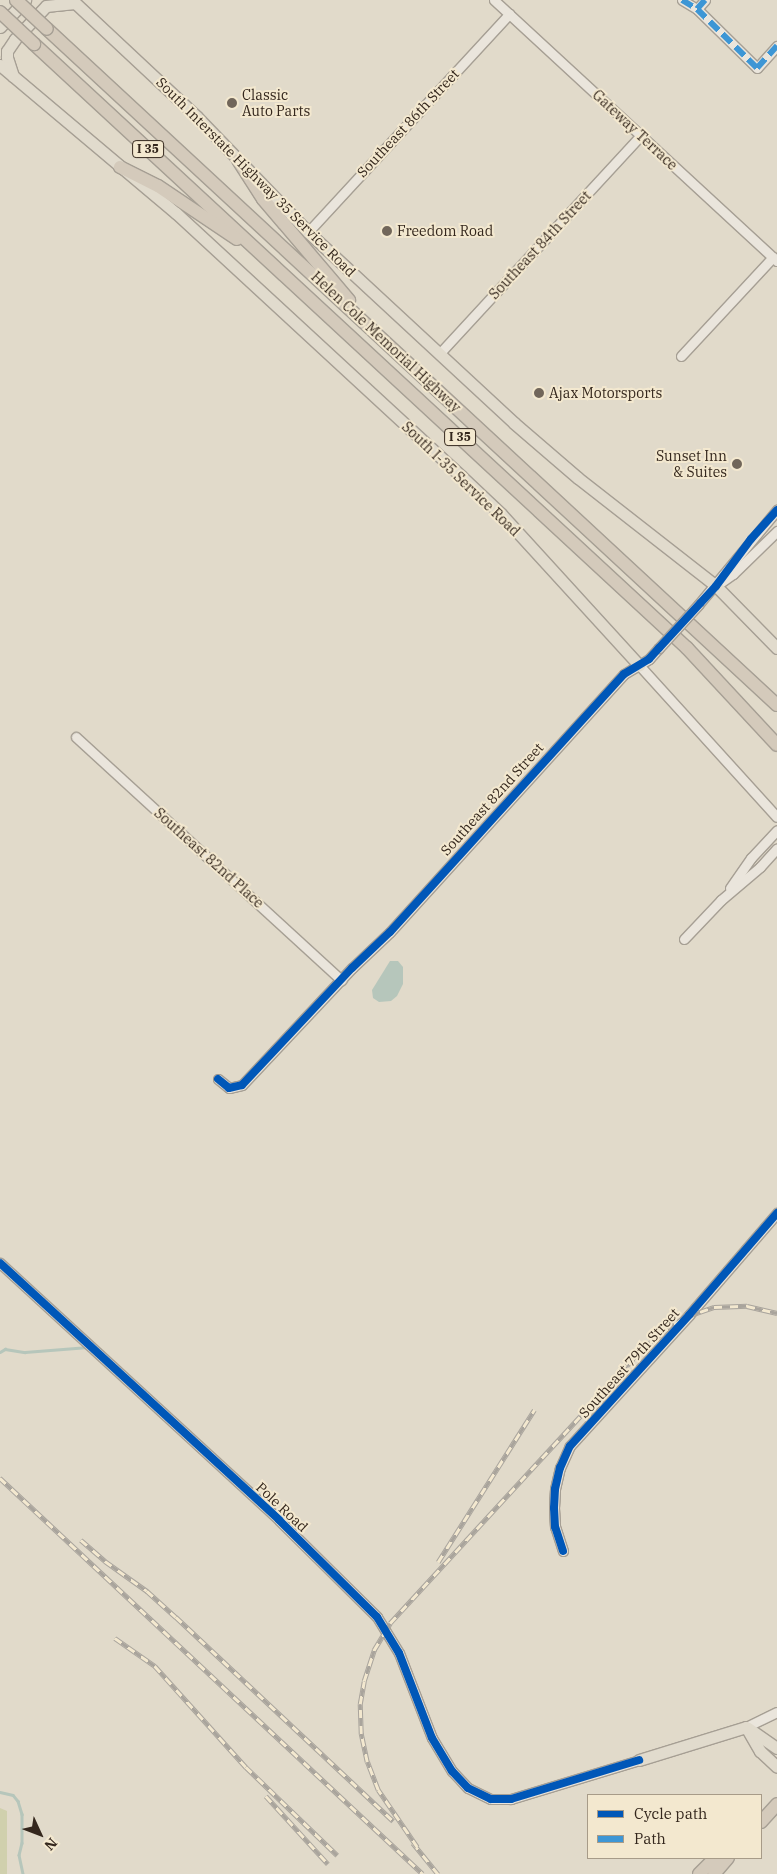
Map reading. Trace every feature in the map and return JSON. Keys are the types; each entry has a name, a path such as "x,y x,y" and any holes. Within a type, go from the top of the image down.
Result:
{"highway":[{"name":"Helen Cole Memorial Highway","path":"16,0 777,705"},
{"name":"Helen Cole Memorial Highway","path":"0,12 687,648 725,690"},
{"path":"238,160 263,198 387,343"},
{"path":"120,167 158,186 209,222 262,255"},
{"path":"725,690 777,745"},
{"name":"I 35","path":"725,690 777,735"},
{"path":"762,1809 777,1794"},
{"path":"762,1821 777,1804"},
{"path":"699,1874 713,1859"},
{"path":"714,1874 727,1859"}],"main road":[{"path":"0,27 25,0"},
{"path":"14,78 7,57 7,51 15,39 46,6 73,2"},
{"name":"South Interstate Highway 35 Service Road","path":"73,2 181,101 308,232 439,354"},
{"path":"0,65 120,167"},
{"name":"South I-35 Service Road","path":"120,167 176,212 468,482 501,514 639,665"},
{"path":"439,354 548,454 716,586 777,648"},
{"path":"746,1727 777,1748"},
{"path":"639,1760 746,1727"},
{"path":"746,1727 760,1751 777,1767"}],"street":[{"name":"Gateway Terrace","path":"494,0 775,259"},
{"path":"682,0 697,9 726,40 757,68 777,46"},
{"path":"697,9 705,0"},
{"name":"Southeast 86th Street","path":"308,232 509,14"},
{"name":"Southeast 84th Street","path":"439,354 641,135"},
{"path":"681,356 775,259"},
{"name":"Southeast 82nd Street","path":"218,1079 229,1088 242,1085 341,980 390,932 624,674 639,665 659,648 716,586 751,539 777,510"},
{"name":"Southeast 82nd Street","path":"716,586 733,574 777,531"},
{"name":"South I-35 Service Road","path":"639,665 777,817"},
{"name":"Southeast 82nd Place","path":"76,737 341,980"},
{"path":"721,900 751,858 777,830"},
{"path":"684,939 721,900 760,867 777,848"},
{"name":"Southeast 79th Street","path":"563,1551 555,1527 555,1489 560,1468 570,1446 689,1315 777,1213"},
{"name":"Pole Road","path":"0,1263 279,1520 366,1604 382,1623 395,1644 432,1738 452,1771 468,1788 476,1794 497,1799 518,1797 639,1760"},
{"path":"746,1727 777,1712"}],"green space":[{"path":"0,1808 7,1811 7,1874 0,1874"}],"shaded area":[{"path":"390,961 398,961 403,967 403,984 397,996 391,1001 379,1002 373,998 372,990"}],"waterway":[{"path":"0,1352 5,1349 25,1352 88,1347"},
{"path":"0,1792 13,1795 18,1801 22,1814 22,1843 19,1855 23,1874"}],"railway":[{"path":"417,1847 378,1790 367,1762 361,1734 360,1704 364,1681 374,1650 390,1623 638,1353 661,1333 685,1317 714,1307 747,1306 777,1313"},
{"path":"438,1562 534,1410"},
{"path":"0,1478 423,1874"},
{"path":"81,1540 105,1561 147,1591 176,1617 393,1821"},
{"path":"115,1638 155,1666 246,1767 337,1855"},
{"path":"266,1796 328,1864"},
{"path":"413,1843 438,1874"}],"marked path":[{"path":"682,0 697,9"},
{"path":"705,0 697,9 757,68 777,46"}],"cycle path":[{"path":"218,1079 229,1088 242,1085 352,968 390,932 624,674 649,659 716,586 751,539 777,510"},
{"path":"563,1551 555,1527 555,1489 560,1468 570,1446 689,1315 777,1213"},
{"path":"0,1263 279,1520 377,1617 399,1653 432,1738 452,1771 468,1788 491,1799 511,1799 639,1760"}],"place":[{"name":"Classic Auto Parts","path":"232,103"},
{"name":"Freedom Road","path":"387,231"},
{"name":"Ajax Motorsports","path":"539,393"},
{"name":"Sunset Inn & Suites","path":"737,464"}]}
